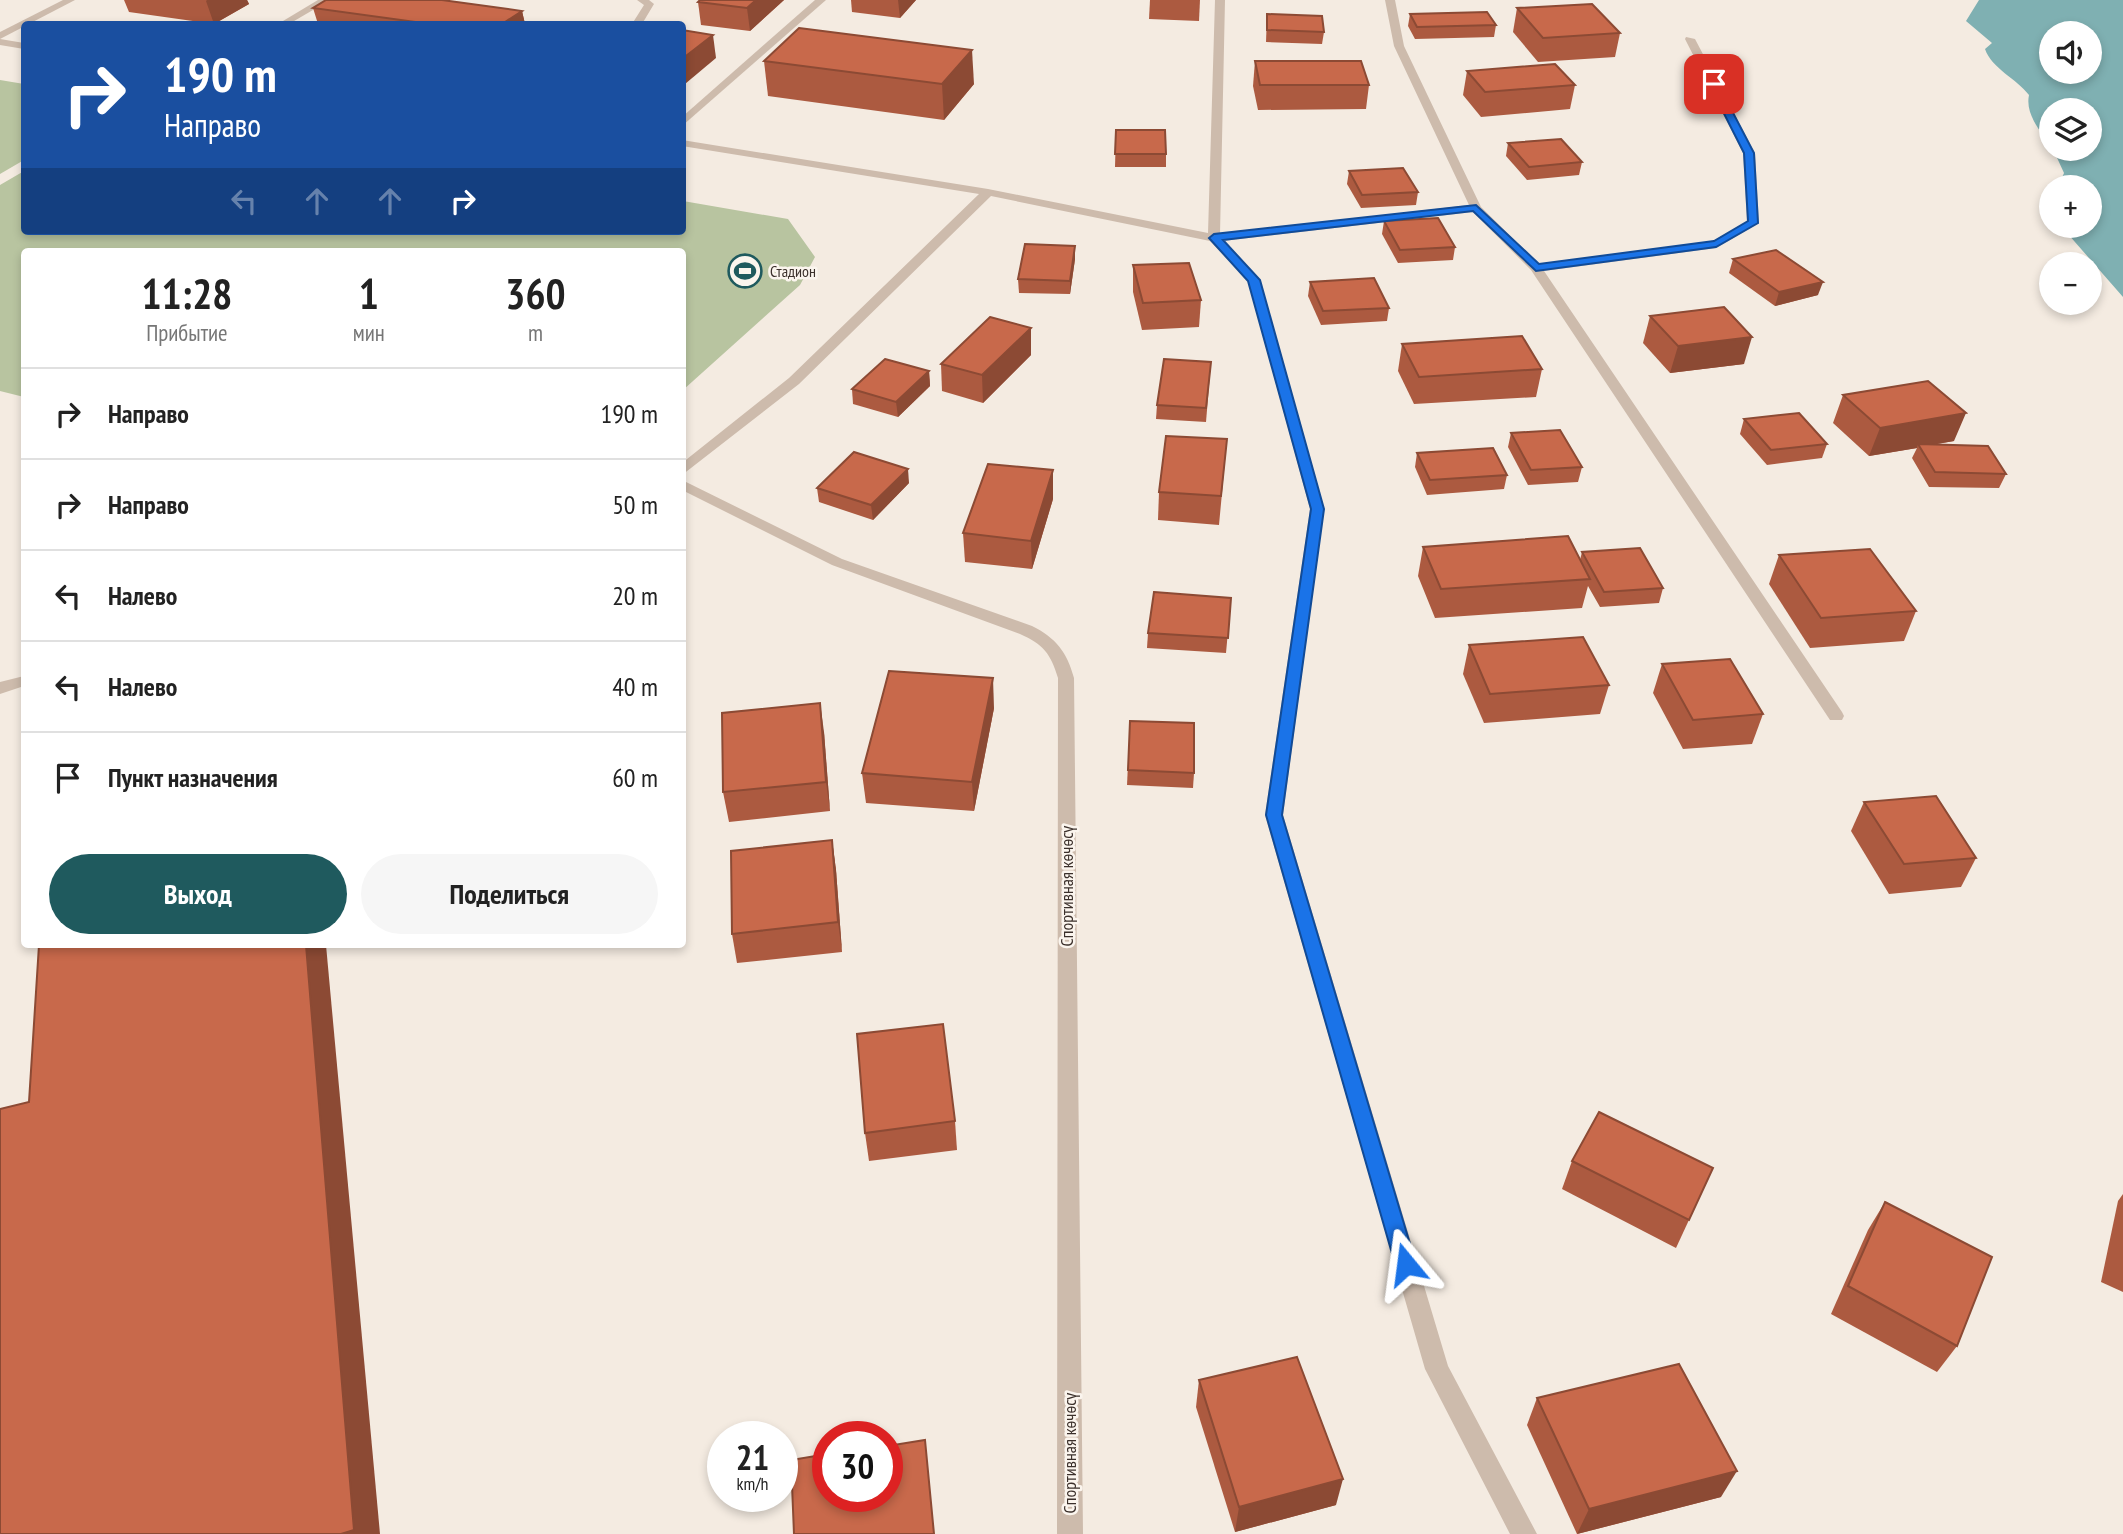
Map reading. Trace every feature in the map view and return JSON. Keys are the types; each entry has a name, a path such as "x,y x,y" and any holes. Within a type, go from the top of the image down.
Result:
{"street":[{"path":"29,21 70,0"},
{"path":"288,21 325,0"},
{"path":"639,21 649,4 642,0"},
{"path":"686,119 821,0"},
{"path":"1220,0 1213,155 1214,238 1254,280 1317,509 1274,815 1437,1369 1524,1534"},
{"path":"1390,0 1399,46 1476,208 1536,268 1836,716"},
{"path":"0,36 21,25"},
{"path":"1536,268 1716,244 1753,223 1749,153 1690,39"},
{"path":"0,42 21,46"},
{"path":"686,144 988,192 1214,238 1476,208"},
{"path":"686,468 794,381 988,192"},
{"name":"Спортивная көчөсү","path":"686,486 836,562 1026,630 1047,640 1060,657 1066,692 1070,1534"},
{"path":"0,688 21,682"}],"green space":[{"path":"0,80 21,84 21,162 0,174"},
{"name":"Стадион","path":"21,173 21,235 686,235 686,202 788,219 815,257 800,285 686,387 686,248 21,248 21,396 0,391 0,185"}],"water":[{"path":"1979,0 2123,0 2123,297 2102,273 2102,252 2084,252 2071,238 2102,238 2102,175 2063,175 2058,161 2102,161 2102,98 2039,98 2039,129 2031,116 2029,95 1988,56 1985,49 1992,43 1966,21"}],"building":[{"path":"326,0 442,0 522,11 507,21 408,21 313,8"},
{"path":"756,0 747,8 698,2"},
{"path":"1592,4 1620,33 1543,38 1517,8"},
{"path":"1487,12 1496,25 1417,27 1410,14"},
{"path":"1267,14 1322,16 1324,32 1267,30"},
{"path":"799,28 972,50 942,84 764,61"},
{"path":"686,31 713,35 686,56"},
{"path":"1255,61 1361,61 1369,85 1260,85"},
{"path":"1555,64 1575,85 1485,92 1467,71"},
{"path":"1116,130 1165,130 1166,154 1115,154"},
{"path":"1561,139 1582,162 1529,167 1508,143"},
{"path":"1403,168 1418,192 1362,195 1349,171"},
{"path":"1438,218 1455,247 1400,250 1384,221"},
{"path":"1025,244 1075,246 1070,281 1018,279"},
{"path":"1776,250 1823,282 1779,292 1733,259"},
{"path":"1189,263 1201,300 1143,303 1133,265"},
{"path":"1374,278 1389,308 1323,311 1310,282"},
{"path":"1724,307 1752,337 1678,346 1650,316"},
{"path":"990,317 1031,328 982,375 941,364"},
{"path":"1522,336 1542,369 1419,377 1402,344"},
{"path":"885,359 929,371 896,402 852,389"},
{"path":"1164,359 1211,362 1206,408 1157,405"},
{"path":"1928,381 1966,413 1880,428 1843,395"},
{"path":"1799,413 1827,444 1771,450 1744,419"},
{"path":"1560,430 1582,467 1531,470 1511,433"},
{"path":"1166,436 1227,439 1221,496 1159,492"},
{"path":"1918,444 1988,446 2006,474 1935,472"},
{"path":"1493,448 1507,475 1430,480 1417,453"},
{"path":"854,452 908,469 871,505 817,488"},
{"path":"988,464 1053,470 1031,541 963,533"},
{"path":"1568,536 1590,579 1441,589 1423,547"},
{"path":"1640,548 1663,588 1604,592 1582,552"},
{"path":"1870,549 1916,611 1821,618 1779,555"},
{"path":"1154,592 1231,598 1228,638 1148,633"},
{"path":"1583,637 1609,685 1490,694 1469,645"},
{"path":"1730,659 1763,714 1693,720 1662,664"},
{"path":"889,671 993,678 972,782 862,773"},
{"path":"820,703 826,782 723,792 722,713"},
{"path":"1130,721 1194,723 1194,773 1128,770"},
{"path":"1936,796 1976,858 1904,864 1864,802"},
{"path":"832,840 838,922 732,934 731,851"},
{"path":"39,948 306,948 354,1530 341,1534 0,1534 0,1109 29,1102"},
{"path":"943,1024 955,1121 865,1133 857,1034"},
{"path":"1599,1112 1713,1168 1689,1220 1572,1161"},
{"path":"1885,1202 1992,1257 1957,1346 1848,1286"},
{"path":"1297,1357 1343,1479 1239,1507 1199,1380"},
{"path":"1679,1364 1737,1471 1589,1509 1537,1398"},
{"path":"925,1440 934,1534 794,1534 793,1512 798,1512 798,1459 812,1457 812,1512 903,1512 903,1443"}],"place":[{"name":"Стадион","path":"745,271"}],"route":[{"path":"1406,1264 1274,815 1317,509 1254,280 1214,238 1476,208 1536,268 1716,244 1753,223 1749,153 1714,84"}]}
